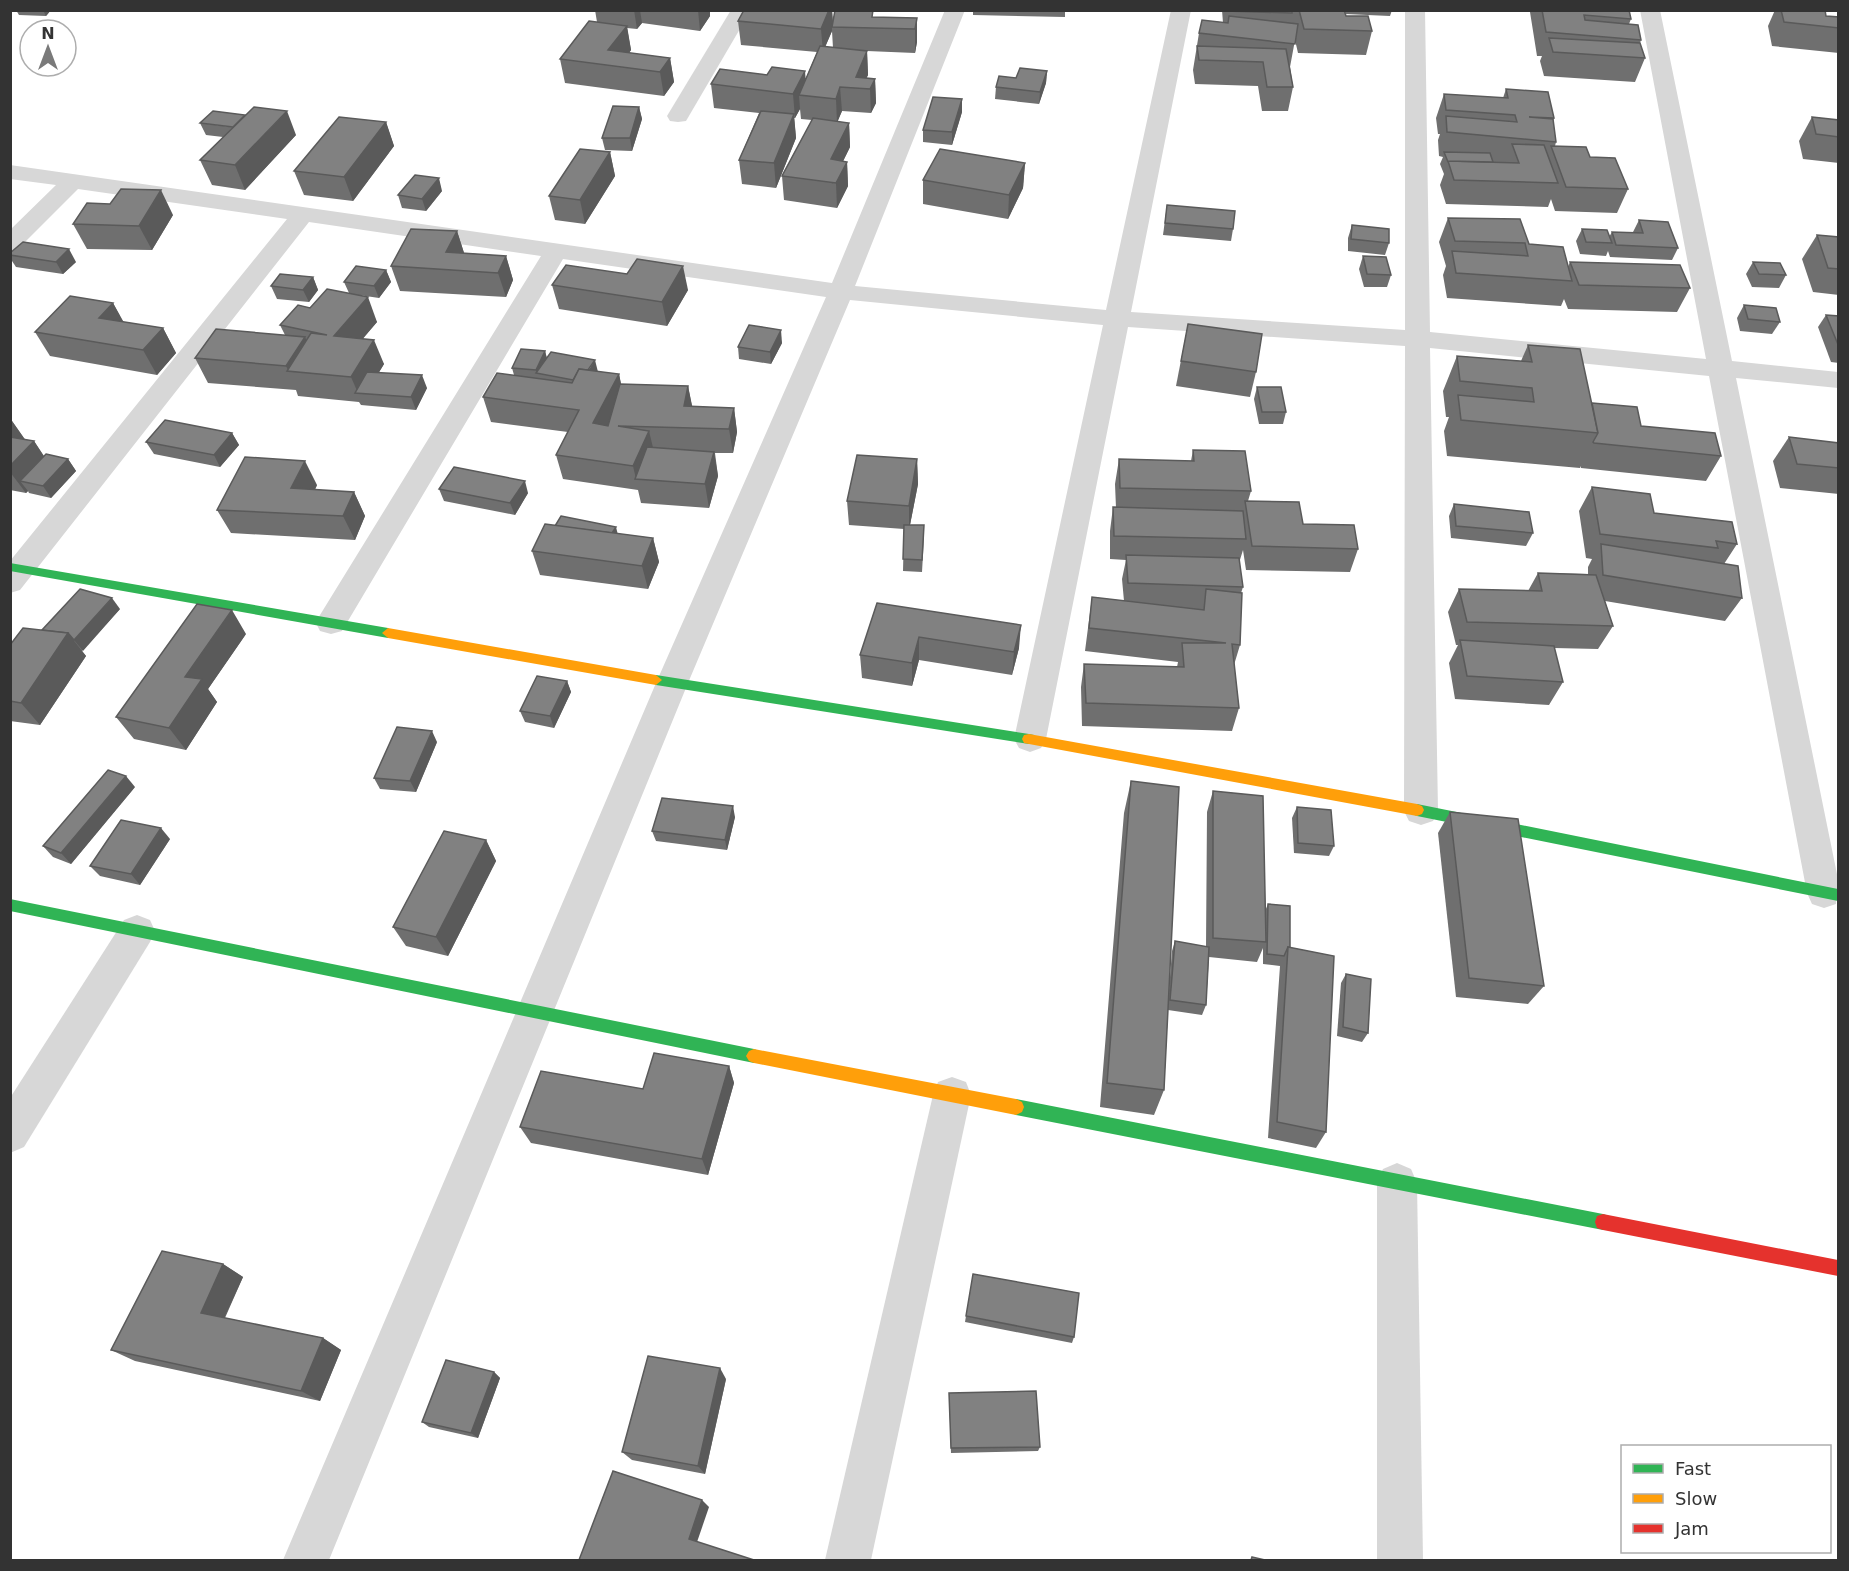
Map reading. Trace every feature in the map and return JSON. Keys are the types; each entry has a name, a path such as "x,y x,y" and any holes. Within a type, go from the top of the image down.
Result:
{"street":[{"path":"678,117 741,10"},
{"path":"306,1560 672,683 841,292 955,10"},
{"path":"1030,739 1181,10"},
{"path":"1415,10 1421,811"},
{"path":"303,214 14,572 331,623 672,683 1030,739 1421,811 1831,894 1721,369 1650,10"},
{"path":"10,172 841,292 1118,319 1416,339 1839,380"},
{"path":"10,244 73,181"},
{"path":"331,623 556,251"},
{"path":"10,905 533,1013 1839,1268"},
{"path":"10,1134 137,931"},
{"path":"848,1560 952,1095"},
{"path":"1397,1183 1400,1560"}],"building":[{"path":"744,10 829,10 821,29 738,21"},
{"path":"835,10 873,10 872,17 917,18 915,29 832,27"},
{"path":"1292,10 1292,13 1225,11"},
{"path":"1299,10 1344,10 1346,16 1368,16 1372,31 1304,29"},
{"path":"1542,10 1629,10 1631,19 1584,15 1585,20 1638,25 1641,40 1546,32"},
{"path":"1781,10 1825,10 1826,16 1839,17 1839,28 1784,22"},
{"path":"1229,16 1298,24 1295,44 1199,33 1202,20 1228,23"},
{"path":"589,21 627,26 608,50 670,58 660,72 560,59"},
{"path":"1549,38 1640,43 1645,58 1553,52"},
{"path":"820,46 867,51 856,77 875,79 870,89 840,87 836,99 799,95"},
{"path":"1197,46 1286,49 1293,87 1267,87 1263,62 1199,60"},
{"path":"772,67 805,71 793,94 711,84 720,69 767,75"},
{"path":"1020,68 1047,71 1040,92 996,87 999,76 1016,78"},
{"path":"1506,89 1548,92 1554,118 1529,117 1553,119 1556,142 1447,132 1446,116 1517,122 1515,115 1446,110 1444,94 1508,98"},
{"path":"933,97 962,99 952,132 923,130"},
{"path":"613,106 639,107 630,138 602,138"},
{"path":"254,107 287,111 235,165 200,160"},
{"path":"213,111 245,115 233,127 200,123"},
{"path":"761,111 794,114 774,163 739,160"},
{"path":"339,117 386,122 344,177 294,171"},
{"path":"1812,117 1839,120 1839,137 1816,134"},
{"path":"813,118 849,123 831,159 847,162 836,183 782,176"},
{"path":"1512,144 1544,145 1558,183 1454,180 1448,161 1519,163"},
{"path":"1551,146 1586,147 1590,157 1615,158 1628,189 1566,187"},
{"path":"580,149 610,152 580,200 549,196"},
{"path":"940,149 1025,163 1009,195 923,180"},
{"path":"1444,152 1490,153 1493,162 1448,162"},
{"path":"415,175 439,178 422,199 398,195"},
{"path":"121,189 161,190 139,226 73,224 87,203 110,204"},
{"path":"1167,205 1235,211 1233,229 1165,223"},
{"path":"1448,218 1520,219 1529,244 1563,247 1572,281 1456,273 1452,251 1528,256 1525,243 1455,241"},
{"path":"1639,220 1668,222 1678,248 1616,245 1612,232 1643,233"},
{"path":"1352,225 1389,229 1389,243 1351,239"},
{"path":"411,229 457,231 446,252 506,256 498,273 391,266"},
{"path":"1582,229 1607,230 1612,243 1586,242"},
{"path":"1817,235 1839,237 1839,269 1828,268"},
{"path":"23,242 69,249 56,262 10,255"},
{"path":"1363,256 1386,257 1391,275 1367,274"},
{"path":"637,259 683,266 662,302 552,285 566,265 627,274"},
{"path":"1570,262 1680,265 1690,288 1579,285"},
{"path":"1753,262 1780,263 1786,275 1759,274"},
{"path":"356,266 386,270 374,286 344,282"},
{"path":"280,274 313,277 303,290 271,286"},
{"path":"327,289 368,297 334,336 374,340 351,377 287,371 311,333 327,335 280,325 298,305 310,308"},
{"path":"70,296 113,303 99,318 163,328 143,350 35,332"},
{"path":"1744,305 1776,308 1780,322 1748,319"},
{"path":"1826,315 1839,316 1839,347"},
{"path":"1188,324 1262,334 1256,372 1181,361"},
{"path":"749,325 781,330 770,352 738,347"},
{"path":"216,329 305,337 286,366 195,358"},
{"path":"1528,345 1580,349 1598,433 1461,420 1458,395 1534,402 1532,388 1460,381 1457,356 1532,362"},
{"path":"521,349 545,351 536,370 512,368"},
{"path":"551,352 595,360 588,370 579,369 573,380 536,373"},
{"path":"579,369 619,374 593,423 608,426 620,384 688,386 684,406 734,408 729,429 618,426 649,431 633,466 556,455 579,410 483,397 497,373 572,383"},
{"path":"367,372 422,375 411,397 355,393"},
{"path":"1257,387 1281,387 1286,412 1262,412"},
{"path":"1592,403 1637,407 1641,426 1715,433 1721,456 1594,443 1598,433"},
{"path":"165,420 232,433 214,455 146,442"},
{"path":"10,437 34,441 10,466"},
{"path":"1789,437 1839,443 1839,468 1797,464"},
{"path":"647,447 714,452 705,484 635,479"},
{"path":"1193,450 1245,451 1251,491 1120,488 1119,459 1194,461"},
{"path":"46,454 68,459 43,486 20,481"},
{"path":"857,455 917,459 909,506 847,501"},
{"path":"245,457 305,461 291,488 354,492 343,516 217,510"},
{"path":"454,467 525,481 510,503 439,489"},
{"path":"1592,487 1650,494 1654,513 1732,522 1737,544 1716,541 1718,548 1600,534"},
{"path":"1245,501 1299,502 1303,524 1354,525 1358,549 1252,546"},
{"path":"1454,504 1529,512 1533,533 1456,526"},
{"path":"1113,507 1243,511 1246,539 1114,536"},
{"path":"561,516 616,527 612,533 555,526"},
{"path":"545,524 653,538 642,566 532,551"},
{"path":"904,525 924,525 922,560 903,559"},
{"path":"1601,544 1738,566 1742,598 1603,575"},
{"path":"1126,555 1239,558 1243,587 1128,583"},
{"path":"1538,573 1596,575 1613,626 1467,622 1459,589 1542,591"},
{"path":"80,589 112,598 74,640 68,633 42,630"},
{"path":"1206,589 1242,593 1240,645 1232,644 1239,708 1086,703 1084,664 1184,667 1182,643 1226,643 1089,628 1092,597 1204,610"},
{"path":"877,603 1021,625 1014,652 919,637 912,663 860,655"},
{"path":"197,604 232,610 185,677 202,679 169,728 116,717"},
{"path":"23,628 68,633 21,703 10,701 10,645"},
{"path":"1460,640 1554,646 1563,682 1467,676"},
{"path":"537,676 567,681 550,716 520,711"},
{"path":"397,727 432,731 410,781 374,778"},
{"path":"108,770 126,776 61,853 43,846"},
{"path":"1131,781 1179,787 1164,1090 1107,1083"},
{"path":"1213,791 1263,796 1266,942 1213,938"},
{"path":"662,798 733,806 725,840 652,831"},
{"path":"1297,807 1331,810 1334,846 1298,843"},
{"path":"1450,812 1518,819 1544,986 1469,978"},
{"path":"121,820 161,828 131,874 90,866"},
{"path":"444,831 486,840 436,937 393,927"},
{"path":"1268,904 1290,906 1290,948 1288,947 1284,956 1267,954"},
{"path":"1175,941 1209,947 1206,1005 1170,1000"},
{"path":"1288,947 1334,956 1326,1132 1277,1122"},
{"path":"1346,974 1371,979 1368,1033 1343,1027"},
{"path":"654,1053 729,1066 702,1159 520,1127 541,1071 643,1089"},
{"path":"162,1251 223,1264 201,1313 323,1338 301,1391 111,1350"},
{"path":"973,1274 1079,1293 1074,1337 966,1316"},
{"path":"648,1356 720,1368 698,1466 622,1452"},
{"path":"446,1360 494,1372 471,1433 422,1422"},
{"path":"1036,1391 1040,1447 951,1448 949,1393"},
{"path":"613,1471 702,1500 689,1539 754,1560 579,1560"}],"traffic: fast":[{"path":"10,567 388,633"},
{"path":"656,680 1029,739"},
{"path":"1417,810 1838,895"},
{"path":"10,905 754,1056"},
{"path":"1016,1107 1603,1222"}],"traffic: slow":[{"path":"388,633 656,680"},
{"path":"1029,739 1417,810"},
{"path":"754,1056 1016,1107"}],"traffic: jam":[{"path":"1603,1222 1838,1268"}]}
